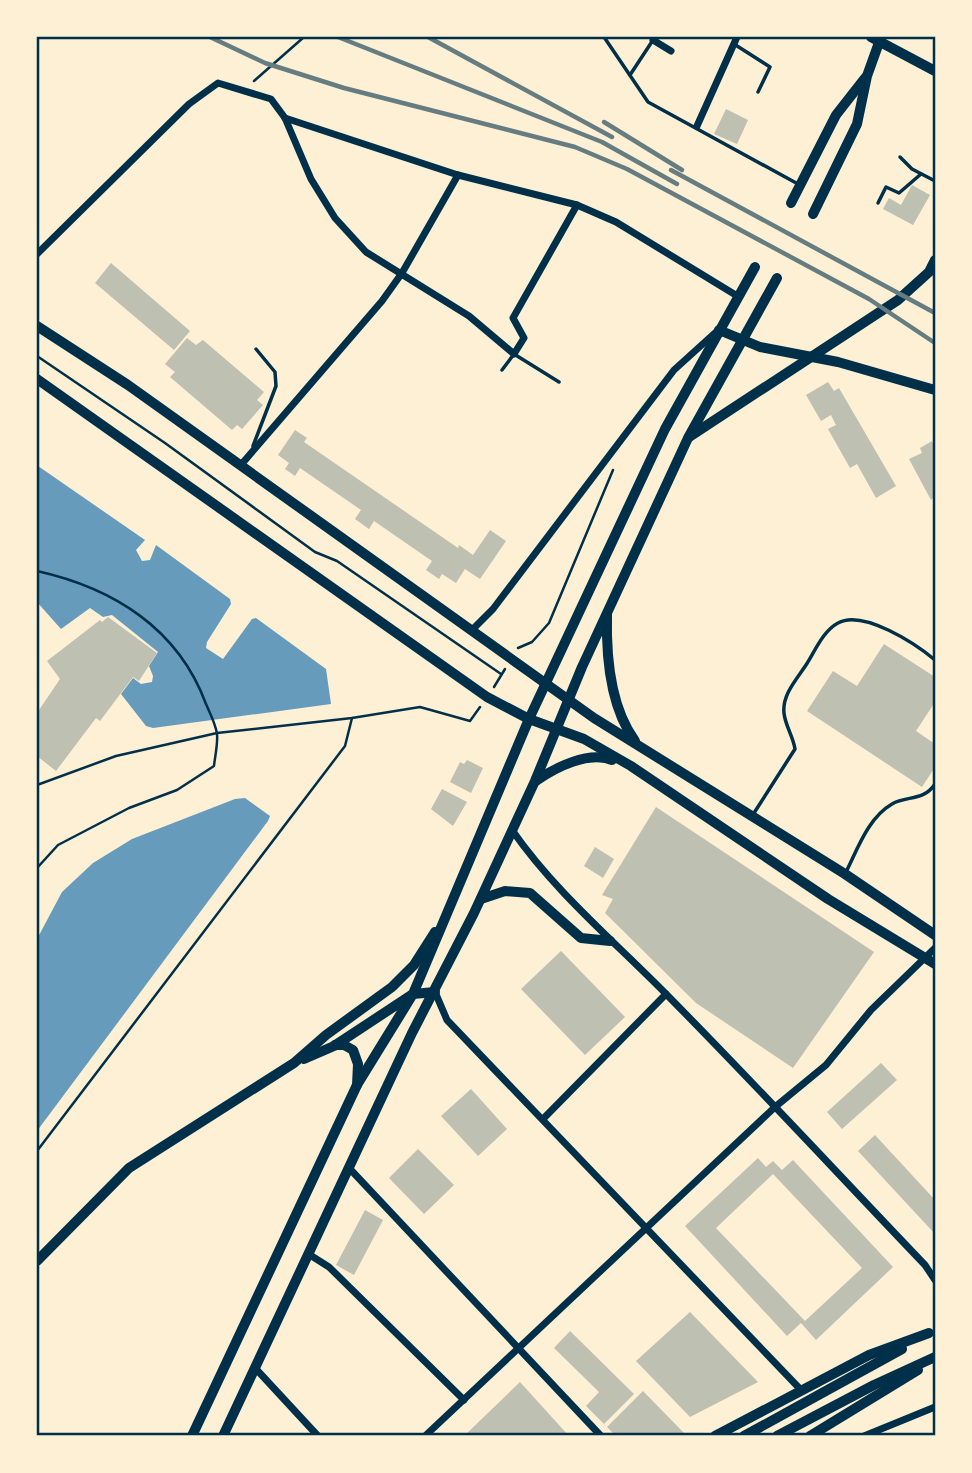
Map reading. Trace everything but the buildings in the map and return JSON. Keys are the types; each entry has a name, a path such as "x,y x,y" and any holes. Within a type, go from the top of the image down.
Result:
{"main road":[{"path":"813,214 857,124 877,38 935,71"},
{"path":"791,203 836,115 867,76"},
{"path":"192,1436 356,1085 412,994 529,719 665,429 755,267"},
{"path":"223,1436 481,899 535,781 568,697 688,438 776,278"},
{"path":"37,326 128,385 638,746 752,815 935,934"},
{"path":"37,379 487,697 529,719 584,739 631,766 828,899 935,964"},
{"path":"607,611 607,641 613,682 624,726 638,746"},
{"path":"535,781 551,771 601,755 631,766"},
{"path":"715,1436 869,1355 932,1332"},
{"path":"744,1436 932,1332"},
{"path":"777,1436 935,1358"},
{"path":"819,1434 935,1358"}],"street":[{"path":"654,38 671,51"},
{"path":"697,126 735,41"},
{"path":"37,254 189,104 218,83 271,99 285,118 311,179 335,218 366,252 469,316 514,354 524,338 513,318 577,205"},
{"path":"285,118 458,175 577,205 616,222 739,297"},
{"path":"240,466 382,301 402,273 458,175"},
{"path":"688,438 898,300 932,274 935,260"},
{"path":"473,629 493,610 674,370 719,330 760,347 814,357 935,390"},
{"path":"511,829 525,849 610,941 666,994 775,1107 925,1265 935,1280"},
{"path":"481,899 505,891 530,893 581,938 610,941"},
{"path":"294,1063 326,1035 392,987 414,965 451,905"},
{"path":"425,1436 775,1107 826,1065 871,1010 935,948"},
{"path":"37,1261 129,1168 294,1063 334,1045 412,994 435,992 447,1020 544,1118 802,1391"},
{"path":"544,1118 666,994"},
{"path":"334,1045 353,1049 358,1064 356,1085"},
{"path":"350,1168 601,1436"},
{"path":"310,1255 329,1267 464,1399"},
{"path":"256,1369 318,1436"},
{"path":"864,1436 935,1407"}],"lane":[{"path":"604,37 648,102 697,126 800,185"},
{"path":"630,75 654,38"},
{"path":"735,41 770,67 758,92"},
{"path":"900,157 921,174 935,181"},
{"path":"878,203 887,187 899,193 921,174"},
{"path":"250,455 276,386 275,372 256,349"},
{"path":"502,370 514,354 559,382"},
{"path":"752,815 795,749 793,734 784,716 785,698 825,635 840,622 864,620 895,634 935,660"},
{"path":"845,874 874,818 894,802 911,801 930,792 935,784"}],"path":[{"path":"263,88 252,80 304,37"},
{"path":"37,356 165,443 315,552 337,561 501,674 519,646 532,642 549,623 616,462"},
{"path":"37,571 75,580 114,597 144,616 184,661 201,690 217,733 214,766 177,790 130,808 58,845 37,867"},
{"path":"37,785 116,756 217,733 352,718 421,707 470,721"},
{"path":"37,1151 345,746 352,718"},
{"path":"37,1137 44,1142"}],"water":[{"path":"38,466 145,540 136,550 142,561 150,560 156,545 230,599 231,604 206,648 223,659 252,619 256,618 326,669 331,704 153,728 146,726 121,694 133,678 141,684 152,682 149,666 158,652 112,615 103,617 90,608 61,629 37,602"},
{"path":"245,798 270,816 268,821 37,1131 37,939 62,892 93,863 132,839 235,799"}],"railway":[{"path":"210,37 265,63 344,88 575,147 627,169 869,299 935,343"},
{"path":"338,37 602,142 677,184"},
{"path":"428,37 612,137"},
{"path":"604,122 682,170"},
{"path":"671,170 935,313"}]}
